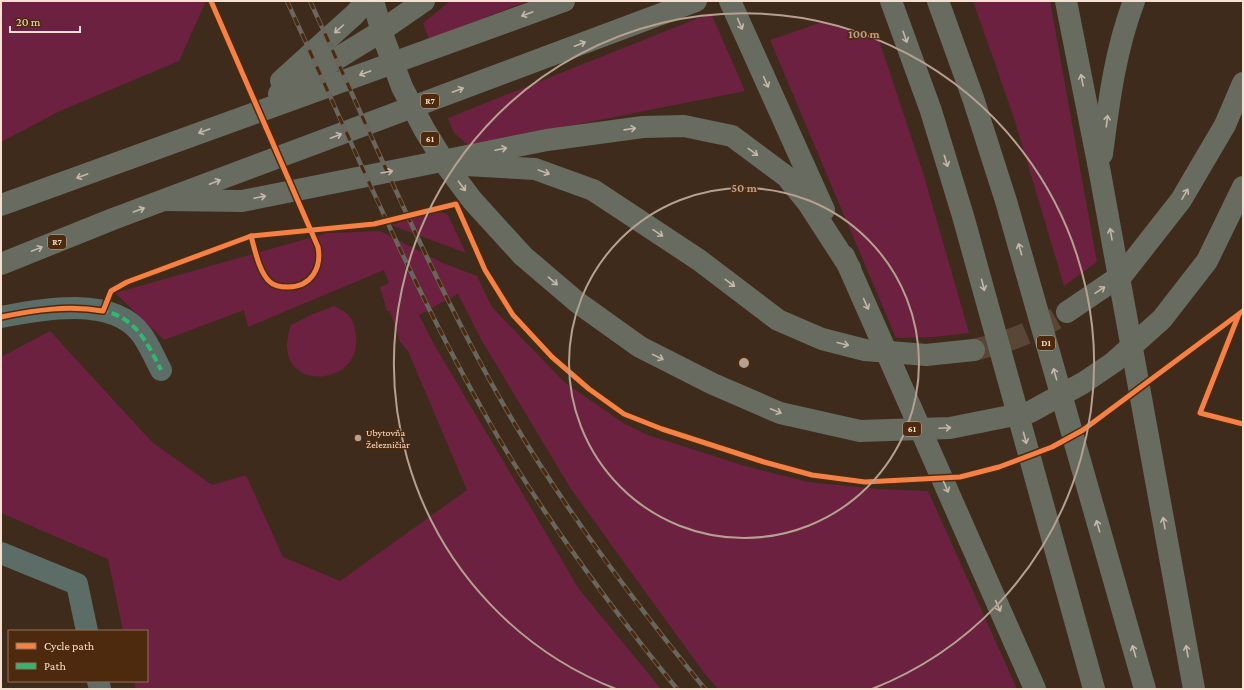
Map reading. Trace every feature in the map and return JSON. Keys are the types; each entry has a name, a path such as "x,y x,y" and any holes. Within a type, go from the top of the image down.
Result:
{"highway":[{"path":"240,118 355,14 366,1"},
{"name":"61","path":"372,1 402,87 424,130 446,166 472,200 523,256 577,302 640,347 712,384 780,413 860,431 950,428 1030,412 1083,384 1114,362 1162,319 1207,261 1243,187"},
{"path":"240,118 372,37 424,1"},
{"path":"1,205 564,1"},
{"name":"R7","path":"1,264 165,200 696,1"},
{"path":"730,1 850,268 1035,689"},
{"path":"891,1 931,111 964,216 1094,689"},
{"name":"D1","path":"938,1 974,98 1006,202 1145,689"},
{"path":"1066,1 1100,173 1194,689"},
{"path":"1100,173 1113,72 1125,24 1134,1"},
{"path":"1068,312 1123,274 1181,200 1225,125 1243,84"},
{"path":"165,200 242,201 547,140 643,127 684,126 732,136 787,177 808,202 850,268"},
{"path":"436,163 535,169 593,190 699,260 778,320 822,340 865,350 926,355 974,350"}],"street":[{"path":"1,317 29,311 65,308 103,310 129,322 142,334 161,370"},
{"path":"1,553 77,584 87,630"}],"shaded area":[{"path":"1,1 206,1 179,61 60,111 1,142"},
{"path":"450,1 528,1 429,39 423,23"},
{"path":"973,1 1050,1 1097,262 1064,286 1014,118"},
{"path":"711,13 745,91 469,146 454,133 448,118"},
{"path":"825,21 848,30 877,34 924,176 969,333 934,337 896,338 770,40"},
{"path":"437,210 448,215 466,253 391,225"},
{"path":"380,231 443,263 477,276 492,307 564,382 625,424 648,435 742,465 808,482 878,489 928,491 1017,689 718,689 704,673 571,489 482,341 458,294 419,315 431,339 579,589 661,689 136,689 134,682 148,682 148,630 123,630 108,559 1,513 1,357 50,331 152,442 212,485 246,475 283,557 340,581 467,490 408,351 400,342 390,311 387,311 380,287 389,283 384,270 248,327 244,310 164,340 115,293 327,233"},
{"path":"334,306 344,311 354,324 356,335 354,353 345,367 332,374 317,376 302,373 292,363 287,347 291,325"}],"tunnel":[{"path":"974,350 1022,335 1067,312"}],"railway":[{"path":"287,1 409,269 491,425 533,494 579,561 627,626 677,689"},
{"path":"310,1 405,211 455,315 510,416 532,452 602,556 705,689"}],"marked path":[{"path":"100,310 112,313 131,324 145,340 161,370"}],"cycle path":[{"path":"211,1 318,247 318,262 313,275 303,284 296,286 283,287 272,283 266,278 260,267 251,236"},
{"path":"1,317 26,312 65,308 103,311 111,291 127,282 251,236 374,224 456,204 485,270 513,315 552,357 589,389 624,414 662,429 764,462 812,475 865,482 960,477 999,467 1052,447 1083,430 1243,311"},
{"path":"1239,314 1200,413 1243,424"}],"place":[{"name":"Ubytovňa Železničiar","path":"358,438"}]}
